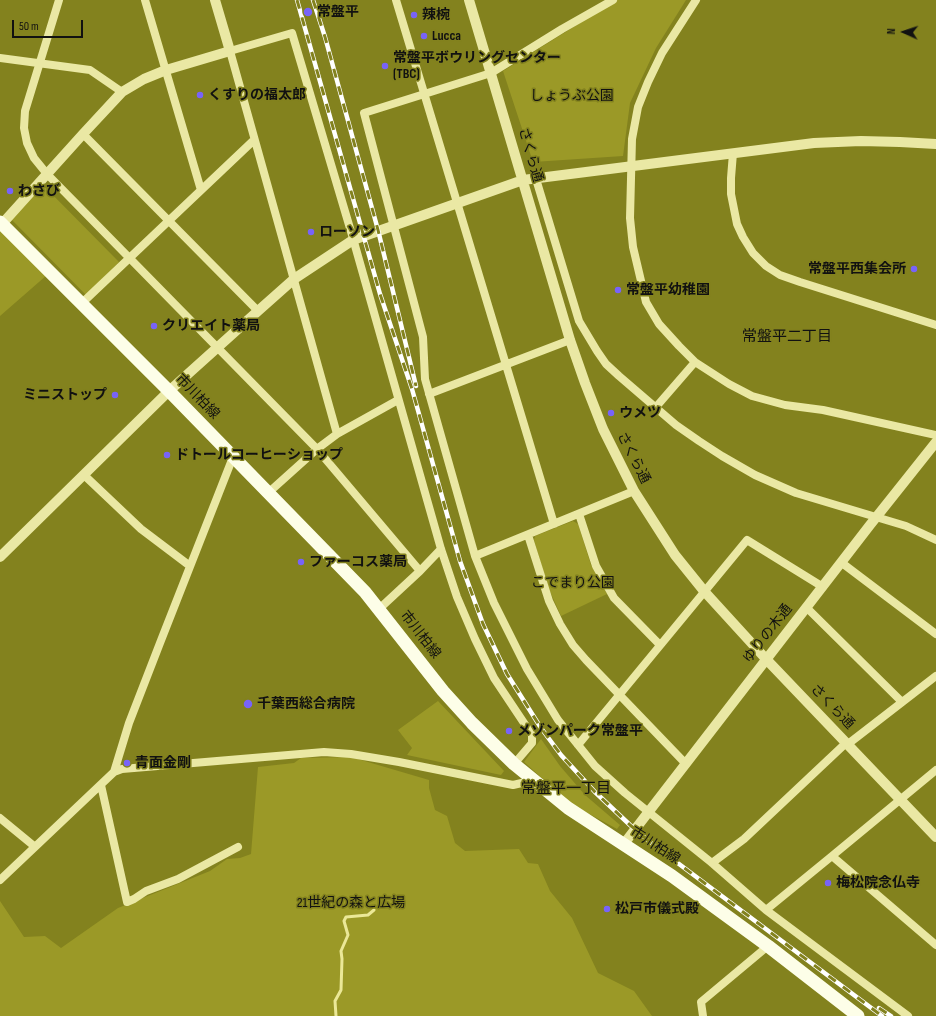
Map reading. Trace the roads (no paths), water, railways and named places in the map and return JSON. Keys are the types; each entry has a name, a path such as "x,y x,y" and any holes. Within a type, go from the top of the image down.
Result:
{"main road":[{"name":"市川柏線","path":"1,223 169,391 328,554 380,609 443,691 472,723 514,764 568,808 672,876 768,946 858,1016"}],"street":[{"path":"59,0 25,111 24,128 27,143 32,153 47,174 317,449 420,571"},
{"path":"145,0 201,190"},
{"path":"215,0 337,434"},
{"path":"396,0 554,524"},
{"name":"さくら通","path":"469,0 570,340 603,430 634,491 675,555 704,591 766,660 936,837"},
{"path":"613,0 562,29 491,73 364,113 423,337 425,379 475,556 494,603 527,670 558,720 595,766 625,793 712,863 766,910 908,1016"},
{"path":"696,0 662,53 648,82 638,106 632,139 630,218 633,247 646,302 659,324 695,362 729,384 752,396 785,405 823,410 936,434"},
{"path":"1,223 122,92 166,70 292,33 353,240 440,549 457,597 494,678 532,735 532,743 514,764"},
{"path":"0,58 90,70 122,92"},
{"path":"83,134 258,311"},
{"path":"82,303 254,140"},
{"path":"0,557 169,391 258,311 294,279 353,240 523,180 814,143 861,141 936,144"},
{"path":"733,153 730,178 731,194 737,224 753,253 766,266 780,275 800,282 936,325"},
{"path":"536,179 579,320 588,337 606,364 676,424 722,456 756,475 796,493 906,526 936,540"},
{"path":"429,394 570,340"},
{"path":"656,407 695,362"},
{"path":"268,492 317,449 337,434 398,400"},
{"name":"ゆりの木通","path":"624,845 876,517 936,442"},
{"path":"114,772 130,723 233,457"},
{"path":"84,474 141,529 190,566"},
{"path":"475,556 634,491"},
{"path":"579,514 596,566 614,598 660,645"},
{"path":"528,535 549,601 560,624 573,645 686,764"},
{"path":"578,745 746,540 823,587"},
{"path":"380,609 420,571 440,549"},
{"path":"842,563 936,634"},
{"path":"806,608 902,702"},
{"path":"712,863 744,839 847,744 936,676"},
{"path":"0,880 34,846 114,772 122,769 324,752 350,754 400,762 513,785 526,782 536,782"},
{"path":"766,910 936,770"},
{"path":"101,785 127,902 134,900 146,891 178,879 238,847"},
{"path":"0,818 34,846"},
{"path":"832,856 936,945"},
{"path":"703,1016 701,1002 768,946"}],"waterway":[{"path":"336,1016 335,1001 341,990 341,951 348,935 344,921 346,917 368,915 374,910"}],"railway":[{"path":"297,0 380,294 412,389 460,561 483,624 507,674 541,728 561,755 595,792 630,825 651,843 882,1016"},
{"path":"313,0 325,37 378,230 416,386"},
{"path":"879,1008 891,1016"}],"place":[{"name":"常盤平","path":"308,12"},
{"name":"辣椀","path":"414,15"},
{"name":"Lucca","path":"424,36"},
{"name":"常盤平ボウリングセンター (TBC)","path":"385,66"},
{"name":"くすりの福太郎","path":"200,95"},
{"name":"わさび","path":"10,191"},
{"name":"ローソン","path":"311,232"},
{"name":"常盤平西集会所","path":"914,269"},
{"name":"常盤平幼稚園","path":"618,290"},
{"name":"クリエイト薬局","path":"154,326"},
{"name":"ミニストップ","path":"115,395"},
{"name":"ウメツ","path":"611,413"},
{"name":"ドトールコーヒーショップ","path":"167,455"},
{"name":"ファーコス薬局","path":"301,562"},
{"name":"千葉西総合病院","path":"248,704"},
{"name":"メゾンパーク常盤平","path":"509,731"},
{"name":"青面金剛","path":"127,763"},
{"name":"梅松院念仏寺","path":"828,883"},
{"name":"松戸市儀式殿","path":"607,909"}],"district":[{"name":"常盤平二丁目","path":"787,337"},
{"name":"常盤平一丁目","path":"566,789"}],"park label":[{"name":"しょうぶ公園","path":"572,96"},
{"name":"こでまり公園","path":"573,583"},
{"name":"21世紀の森と広場","path":"351,903"}]}
